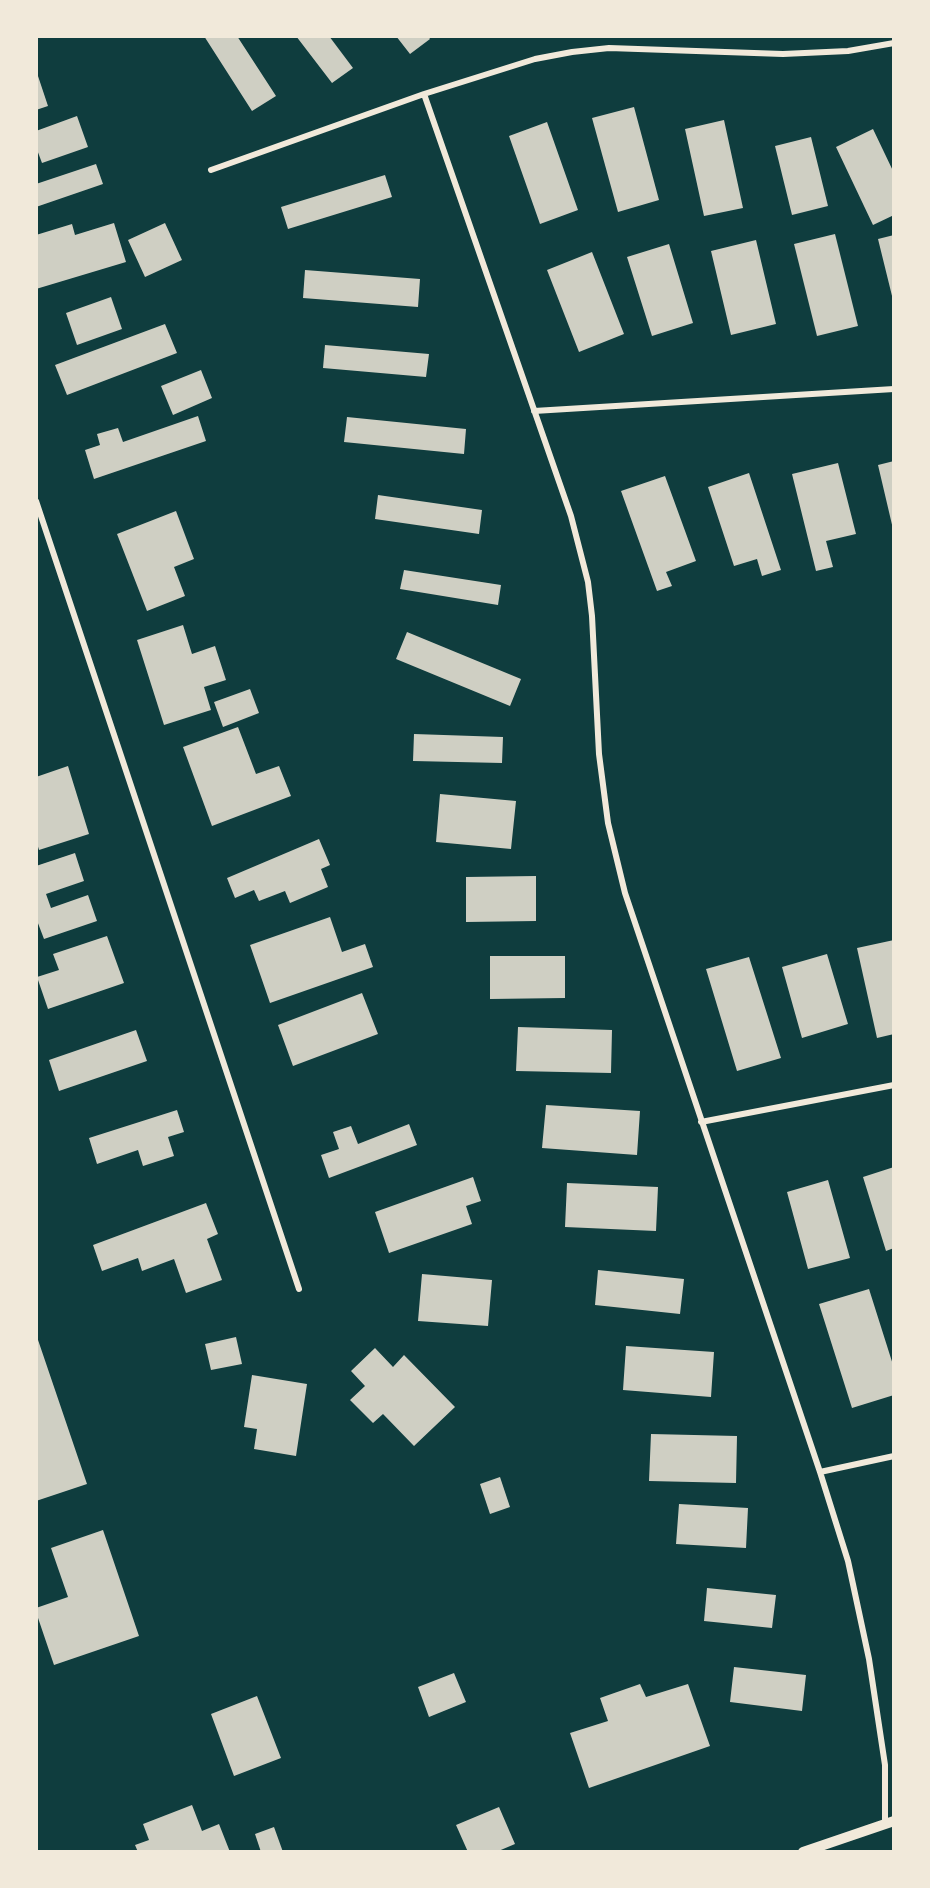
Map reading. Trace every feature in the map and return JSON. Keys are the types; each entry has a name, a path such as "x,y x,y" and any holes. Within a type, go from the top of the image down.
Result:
{"street":[{"path":"211,170 424,94 535,60 581,51 609,48 783,54 848,51 894,43"},
{"path":"424,94 571,516 588,582 592,616 599,754 608,823 622,883 848,1561 869,1659 885,1765 890,1822 802,1852"},
{"path":"534,411 894,389"},
{"path":"36,501 299,1289"},
{"path":"701,1122 894,1085"},
{"path":"820,1472 894,1456"}],"building":[{"path":"204,36 237,36 276,96 252,111"},
{"path":"296,36 329,36 353,68 332,83"},
{"path":"396,36 428,36 430,39 410,54"},
{"path":"36,70 48,106 36,110"},
{"path":"634,107 659,200 618,212 592,118"},
{"path":"77,116 88,147 42,163 36,147 36,131"},
{"path":"724,120 743,208 704,216 685,129"},
{"path":"547,122 578,210 540,224 509,136"},
{"path":"873,129 894,173 894,215 873,225 836,147"},
{"path":"811,137 828,206 792,215 775,146"},
{"path":"96,164 103,184 36,207 36,184"},
{"path":"385,175 392,197 288,229 281,207"},
{"path":"114,223 126,262 36,289 36,235 72,224 75,235"},
{"path":"165,223 182,260 145,277 128,240"},
{"path":"835,234 858,326 817,336 794,244"},
{"path":"894,235 894,300 893,300 878,239"},
{"path":"756,240 776,324 731,335 711,251"},
{"path":"669,244 693,323 652,336 627,257"},
{"path":"592,252 624,334 579,352 547,270"},
{"path":"305,270 420,279 418,307 303,298"},
{"path":"111,297 122,329 77,345 66,313"},
{"path":"165,324 177,353 67,395 55,365"},
{"path":"325,345 429,354 426,377 323,368"},
{"path":"201,370 212,398 173,415 161,386"},
{"path":"198,416 206,441 94,479 85,450 100,445 97,434 118,428 123,442"},
{"path":"347,417 466,429 464,454 344,442"},
{"path":"894,461 894,528 893,529 878,465"},
{"path":"838,463 856,534 826,541 833,567 816,571 792,474"},
{"path":"749,473 781,570 762,576 757,559 734,566 708,487"},
{"path":"665,476 696,561 666,572 672,586 657,591 621,491"},
{"path":"378,495 482,510 479,534 375,519"},
{"path":"176,511 194,559 174,567 185,596 147,611 117,534"},
{"path":"404,570 501,585 498,605 400,589"},
{"path":"183,625 192,654 215,646 226,680 204,687 211,710 164,725 137,640"},
{"path":"407,632 521,679 510,706 396,659"},
{"path":"250,689 259,713 223,727 214,702"},
{"path":"238,727 256,774 279,766 291,796 212,826 183,747"},
{"path":"414,734 503,737 502,763 413,761"},
{"path":"68,766 89,834 39,850 36,840 36,777"},
{"path":"440,794 516,801 511,849 436,842"},
{"path":"319,839 330,865 321,869 328,887 290,903 285,891 259,901 254,890 235,898 227,878"},
{"path":"75,853 84,881 46,894 51,908 88,895 97,921 44,939 36,918 36,866"},
{"path":"536,876 536,921 466,922 466,877"},
{"path":"330,917 342,952 365,944 373,967 270,1003 250,945"},
{"path":"107,936 124,983 48,1009 37,977 59,970 53,954"},
{"path":"894,940 894,1034 877,1038 857,948"},
{"path":"827,954 848,1024 802,1038 782,967"},
{"path":"490,956 565,956 565,998 490,999"},
{"path":"749,957 781,1058 737,1071 706,969"},
{"path":"362,993 378,1034 293,1066 278,1025"},
{"path":"518,1027 612,1030 611,1073 516,1071"},
{"path":"136,1030 147,1061 59,1091 49,1060"},
{"path":"546,1105 640,1111 637,1155 542,1148"},
{"path":"177,1110 184,1132 168,1137 174,1156 143,1166 138,1150 97,1164 89,1138"},
{"path":"409,1124 417,1145 329,1178 321,1155 339,1149 333,1132 351,1126 358,1144"},
{"path":"894,1167 894,1248 886,1251 863,1177"},
{"path":"473,1177 481,1201 466,1206 472,1224 389,1253 375,1212"},
{"path":"828,1180 850,1258 808,1269 787,1192"},
{"path":"567,1183 658,1187 656,1231 565,1227"},
{"path":"206,1203 218,1234 207,1239 222,1280 186,1293 174,1259 142,1271 138,1258 102,1271 93,1245"},
{"path":"598,1270 684,1279 680,1314 595,1305"},
{"path":"422,1274 492,1280 488,1326 418,1321"},
{"path":"869,1289 894,1368 894,1395 852,1408 819,1304"},
{"path":"36,1334 87,1484 36,1501"},
{"path":"236,1337 242,1364 211,1370 205,1344"},
{"path":"626,1346 714,1352 711,1397 623,1390"},
{"path":"375,1348 393,1367 404,1355 455,1407 414,1446 383,1414 373,1423 350,1400 365,1386 351,1371"},
{"path":"252,1375 307,1384 296,1456 254,1449 257,1429 244,1427"},
{"path":"651,1434 737,1436 736,1483 649,1481"},
{"path":"500,1477 510,1507 490,1514 480,1484"},
{"path":"679,1504 748,1508 746,1548 676,1544"},
{"path":"103,1530 139,1636 54,1665 36,1612 36,1608 68,1597 51,1548"},
{"path":"707,1588 776,1595 772,1628 704,1621"},
{"path":"734,1667 806,1675 802,1711 730,1702"},
{"path":"454,1673 466,1702 429,1717 418,1687"},
{"path":"640,1684 646,1697 688,1684 710,1746 589,1788 570,1733 608,1721 600,1698"},
{"path":"257,1696 281,1758 234,1776 211,1714"},
{"path":"192,1805 202,1831 219,1824 230,1852 138,1852 135,1845 149,1840 143,1824"},
{"path":"499,1807 515,1844 496,1852 468,1852 456,1825"},
{"path":"274,1827 283,1852 261,1852 255,1834"}]}
